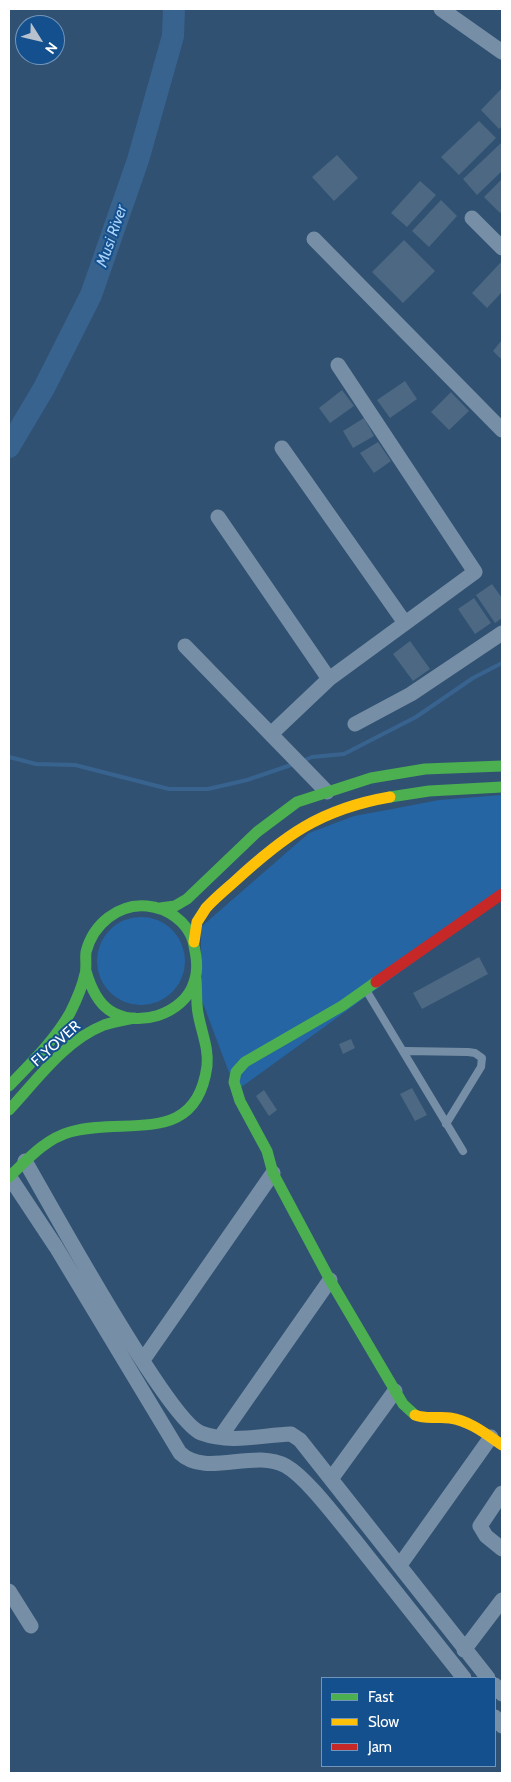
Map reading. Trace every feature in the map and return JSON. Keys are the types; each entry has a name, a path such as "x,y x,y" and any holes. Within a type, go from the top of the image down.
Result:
{"main road":[{"path":"160,908 175,906 187,899 257,832 297,802 372,778 425,769 502,766"},
{"path":"194,942 195,924 202,911 268,849 312,821 378,798 441,789 502,787"},
{"path":"497,1441 459,1420 447,1417 420,1419 412,1415 395,1391 330,1280 272,1172 267,1151 240,1101 234,1076 245,1062 366,990 502,894"},
{"path":"9,1176 45,1143 68,1132 99,1125 166,1123 183,1116 197,1103 204,1085 207,1066 206,1038 198,1016 196,979 199,959 187,926 174,915 160,908 144,905 127,907 112,914 99,925 90,939 86,955 86,972 94,994 111,1011 134,1018 158,1017 170,1012 182,1003 196,979"},
{"name":"FLYOVER","path":"9,1086 52,1041 76,1000 86,972"},
{"path":"170,1012 206,1038"},
{"name":"FLYOVER","path":"9,1110 64,1052 87,1033 102,1026 134,1018"}],"street":[{"path":"441,9 502,52"},
{"path":"472,218 502,248"},
{"path":"314,239 502,430"},
{"path":"271,734 329,679 476,572 338,365"},
{"path":"282,448 405,623"},
{"path":"218,517 329,679"},
{"path":"355,724 411,694 502,633"},
{"path":"185,646 327,792"},
{"path":"26,1161 143,1360 187,1423 201,1433 241,1438 291,1434 300,1440 487,1677"},
{"path":"143,1360 272,1172"},
{"path":"9,1176 56,1247 180,1453 188,1461 200,1464 249,1460 275,1462 286,1466 320,1498 463,1677"},
{"path":"221,1436 330,1280"},
{"path":"330,1479 395,1391"},
{"path":"400,1565 497,1441"},
{"path":"502,1493 480,1526 486,1536 502,1549"},
{"path":"9,1591 31,1626"},
{"path":"464,1650 502,1600"}],"lane":[{"path":"366,990 380,1015 405,1051 463,1151"},
{"path":"405,1051 468,1052 475,1053 482,1058 481,1067 446,1124"}],"shaded area":[{"path":"502,795 502,898 236,1091 201,998 201,927 309,833 354,816 439,800"},
{"path":"141,917 158,920 166,924 178,936 182,944 185,961 182,978 178,986 166,998 158,1002 141,1005 124,1002 116,998 104,986 100,978 97,961 100,944 104,936 116,924 124,920"}],"building":[{"path":"502,88 502,126 499,129 481,110"},
{"path":"479,121 496,138 459,175 441,157"},
{"path":"501,143 502,171 477,195 463,179"},
{"path":"337,155 358,178 334,201 312,177"},
{"path":"502,179 502,210 500,213 484,197"},
{"path":"420,181 436,195 407,227 391,213"},
{"path":"441,200 457,216 429,247 412,231"},
{"path":"404,240 435,271 403,303 372,272"},
{"path":"502,261 502,292 487,308 472,293"},
{"path":"502,340 502,360 493,351"},
{"path":"405,381 417,399 390,418 377,400"},
{"path":"342,390 354,406 330,423 319,408"},
{"path":"451,392 469,411 449,430 431,412"},
{"path":"364,418 374,436 353,448 343,431"},
{"path":"378,442 391,461 374,473 360,453"},
{"path":"492,584 502,598 502,618 495,623 476,595"},
{"path":"474,598 491,623 475,634 458,609"},
{"path":"410,641 430,669 413,681 393,654"},
{"path":"479,957 488,974 422,1009 413,993"},
{"path":"351,1039 355,1048 343,1054 339,1044"},
{"path":"412,1088 427,1115 415,1121 400,1094"},
{"path":"264,1090 277,1110 269,1116 256,1096"}],"waterway":[{"name":"Musi River","path":"9,447 44,388 91,295 138,160 173,36 174,9"},
{"path":"303,761 312,757 344,754 416,717 473,678 502,663"},
{"path":"9,757 36,764 75,765 169,789 208,789 247,780 294,764"}],"traffic: fast":[{"path":"160,908 175,906 187,899 257,832 297,802 371,778 425,769 502,766"},
{"path":"390,797 429,791 502,787"},
{"path":"9,1086 34,1060 70,1013 84,979 86,952 89,942 101,924 109,917 127,908 137,906 162,909 186,927 193,941 197,967 196,977 189,993 180,1003 158,1016 132,1018 120,1016 109,1010 97,997 86,971"},
{"path":"9,1177 44,1145 61,1135 92,1128 155,1124 174,1119 189,1109 200,1092 207,1066 206,1046 197,1009 196,979"},
{"path":"376,982 342,1006 245,1062 236,1072 234,1082 240,1101 267,1151 273,1173 330,1280 403,1404 415,1415"},
{"path":"9,1110 52,1062 76,1041 104,1025 134,1018"}],"traffic: slow":[{"path":"194,942 197,922 206,908 216,897 287,838 323,817 343,809 390,797"},
{"path":"415,1415 450,1418 464,1422 478,1428 502,1445"}],"traffic: jam":[{"path":"376,982 502,894"}]}
